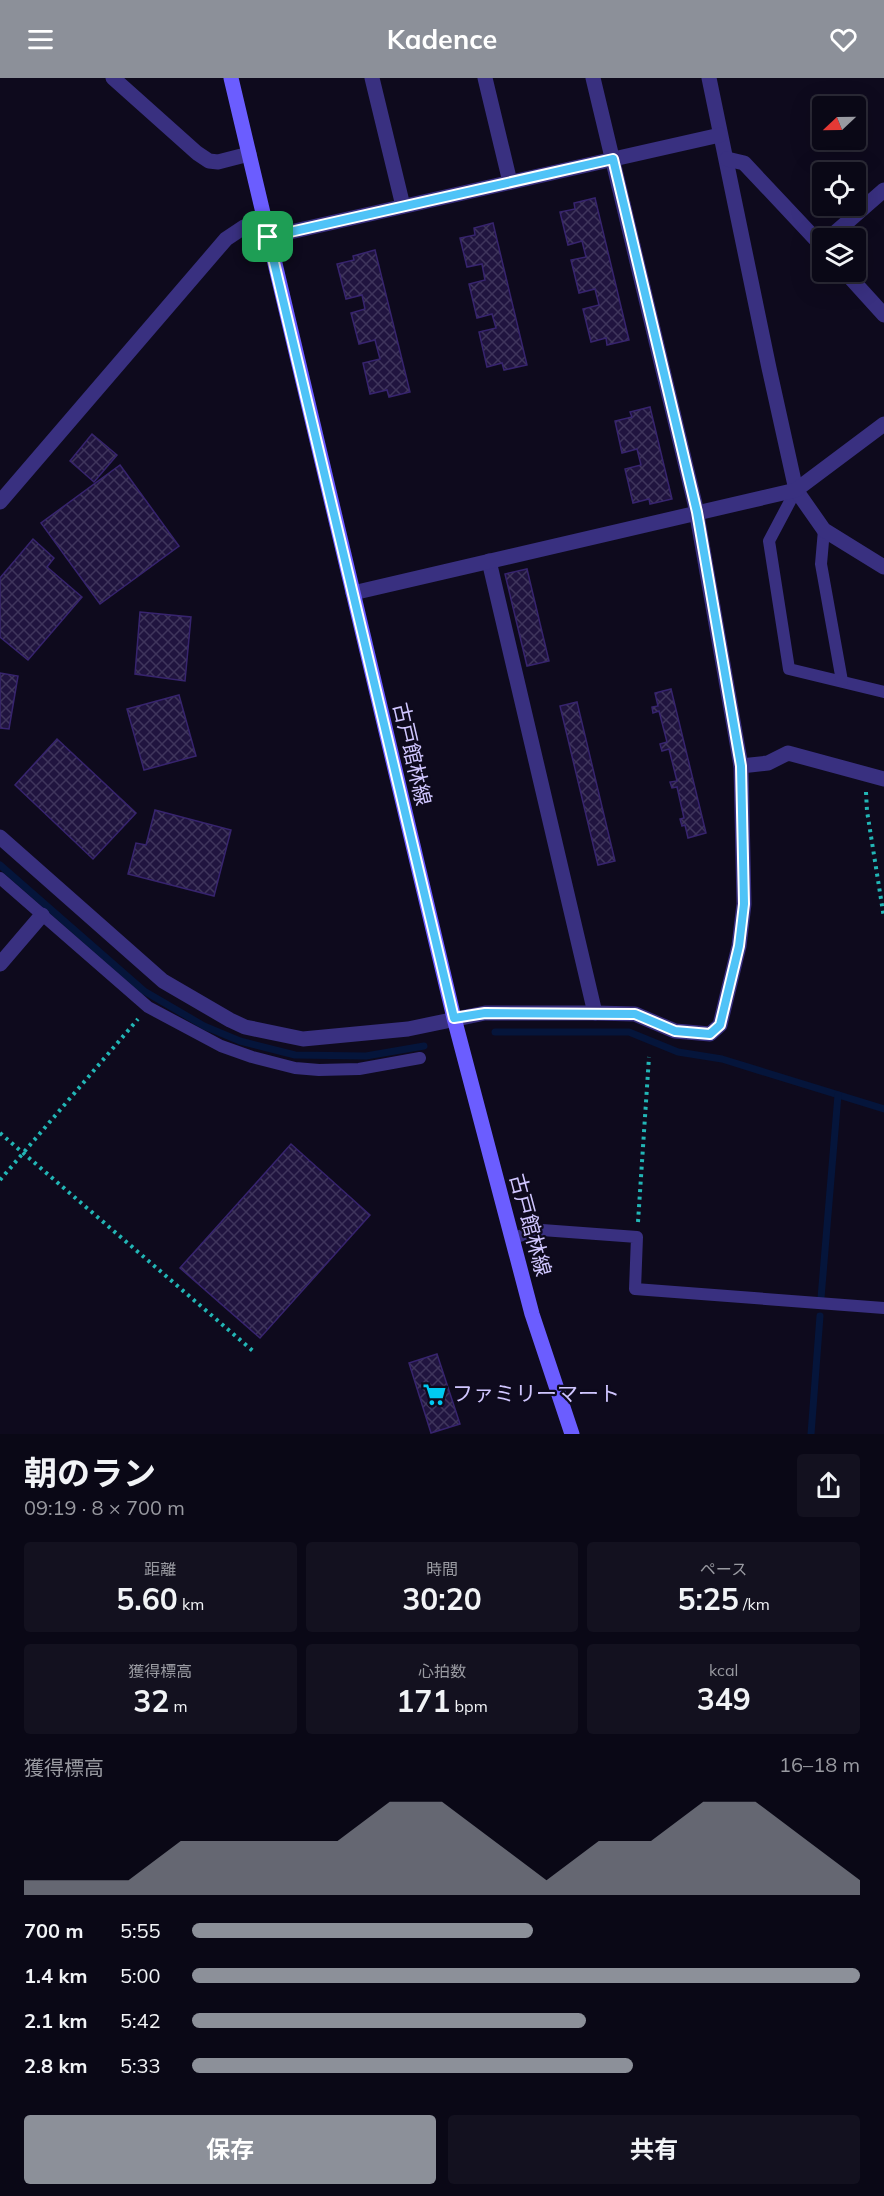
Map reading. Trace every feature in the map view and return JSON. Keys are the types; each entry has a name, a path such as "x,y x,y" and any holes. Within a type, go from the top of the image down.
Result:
{"main road":[{"name":"古戸館林線","path":"231,78 454,1018 532,1314 572,1434"}],"street":[{"path":"113,78 209,161 218,162 249,154"},
{"path":"372,78 402,206"},
{"path":"485,78 510,182"},
{"path":"0,837 163,981 245,1027 303,1039 408,1029 485,1013 635,1014 675,1031 710,1034 720,1025 739,946 744,904 741,766 697,512 593,78"},
{"path":"709,78 796,490 824,530 884,567"},
{"path":"268,237 720,135"},
{"path":"727,159 744,163 812,232"},
{"path":"840,228 884,190"},
{"path":"0,502 226,239 244,227 264,220"},
{"path":"854,282 884,315"},
{"path":"353,593 796,490 884,424"},
{"path":"489,561 595,1013"},
{"path":"741,766 768,763 788,753 884,779"},
{"path":"0,964 42,915"}],"lane":[{"path":"796,490 770,541 789,669 884,692"},
{"path":"824,530 821,564 842,681"},
{"path":"0,878 148,1007 221,1046 295,1068 320,1070 359,1069 420,1058"},
{"path":"512,1238 542,1230 637,1237 635,1288 884,1308"}],"path":[{"path":"865,773 867,811 884,918"},
{"path":"0,1179 148,1007"},
{"path":"637,1237 649,1057"},
{"path":"0,1133 253,1351"}],"building":[{"path":"595,198 629,340 607,345 606,338 591,342 583,309 599,305 595,289 579,293 571,260 586,257 582,241 568,245 560,212 575,209 574,203"},
{"path":"493,223 527,365 504,370 502,363 487,367 479,332 496,328 492,314 477,318 469,284 485,280 482,264 467,267 460,238 475,235 474,228"},
{"path":"375,250 410,392 389,397 387,390 370,394 363,363 380,359 375,340 359,344 351,313 365,309 362,295 346,299 337,264 354,260 353,256"},
{"path":"650,407 672,499 650,504 649,499 633,503 625,469 641,465 637,449 622,453 615,421 632,417 630,412"},
{"path":"92,434 117,455 94,482 70,461"},
{"path":"120,465 179,546 100,604 41,523"},
{"path":"33,539 54,558 47,567 82,597 28,660 0,637 0,578"},
{"path":"527,569 549,661 527,666 505,574"},
{"path":"140,612 191,617 185,681 135,674"},
{"path":"0,673 18,676 9,729 0,728"},
{"path":"671,689 706,833 688,838 685,825 682,826 680,819 684,818 677,787 672,788 670,782 677,781 669,749 662,751 660,744 667,742 659,711 653,713 652,707 658,706 655,693"},
{"path":"179,695 196,756 144,770 127,709"},
{"path":"577,702 615,861 598,865 560,706"},
{"path":"57,739 136,813 93,859 15,785"},
{"path":"155,810 231,830 214,896 128,874 136,843 146,845"},
{"path":"291,1144 370,1215 260,1338 180,1268"},
{"name":"ファミリーマート","path":"437,1354 460,1424 431,1433 409,1363"}],"waterway":[{"path":"0,865 144,991 204,1026 240,1041 295,1055 366,1056 424,1046"},
{"path":"495,1032 629,1032 678,1052 722,1059 884,1109"},
{"path":"821,1298 838,1095"},
{"path":"811,1434 820,1316"}],"place":[{"name":"ファミリーマート","path":"434,1394"}],"route":[{"path":"613,159 697,512 741,766 744,904 739,946 720,1025 710,1034 675,1031 635,1014 485,1013 454,1018 268,237 613,159"}]}
